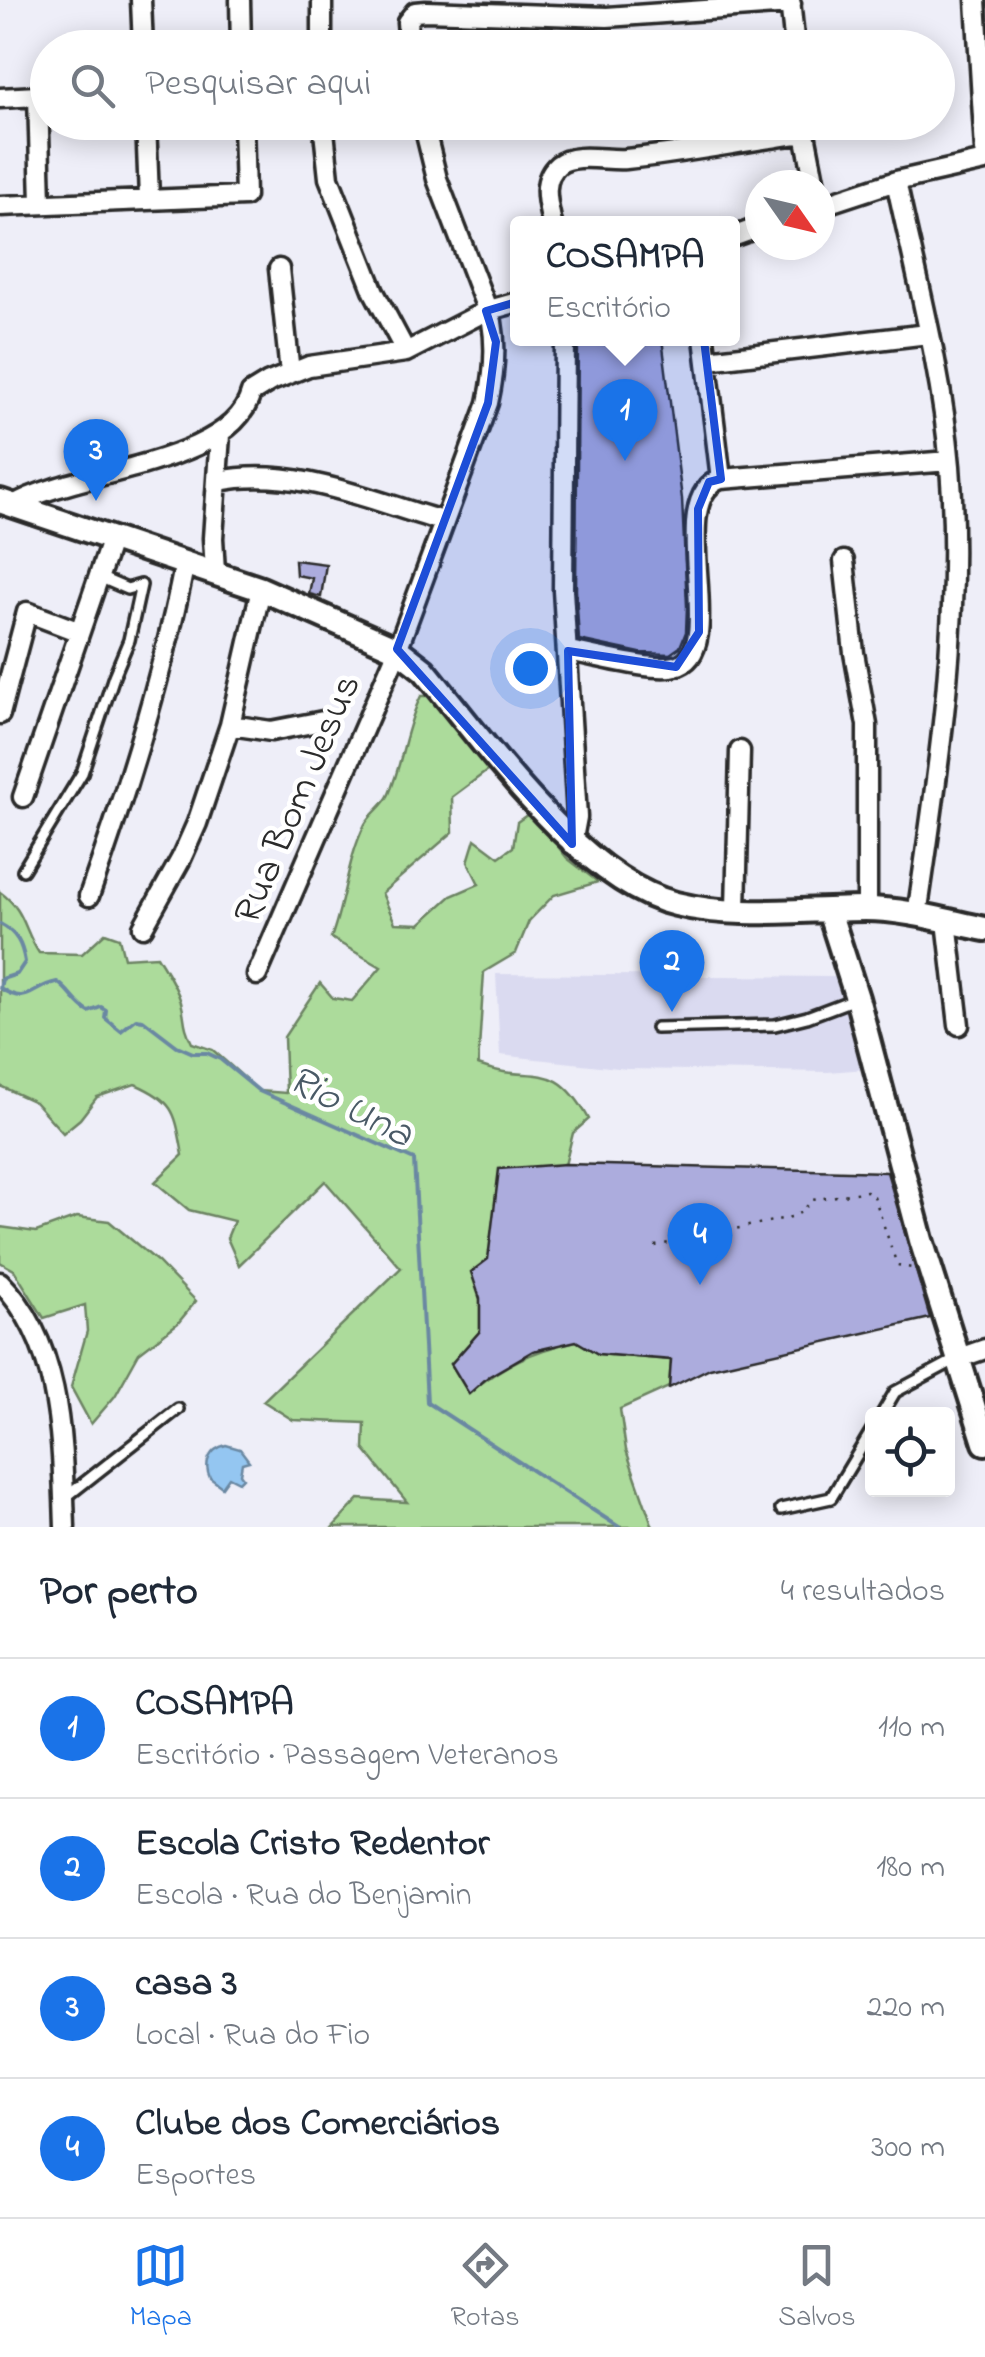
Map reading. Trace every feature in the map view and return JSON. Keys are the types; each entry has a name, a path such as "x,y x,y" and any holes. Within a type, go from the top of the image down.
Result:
{"main road":[{"path":"7,503 111,540 215,570 396,648 424,670 572,844 658,898 694,907 736,910 868,909 985,929"},
{"path":"829,911 857,998 921,1240 985,1443"}],"street":[{"path":"141,0 142,30"},
{"path":"240,0 241,30"},
{"path":"322,0 322,30"},
{"path":"976,0 985,151"},
{"path":"408,30 410,16 426,11 607,17 790,2 793,30"},
{"path":"0,98 30,96"},
{"path":"39,140 41,204"},
{"path":"147,140 150,198"},
{"path":"0,206 245,196 243,140"},
{"path":"325,140 329,178 374,292 406,352"},
{"name":"Rua Bom Jesus","path":"257,975 396,648 488,404 496,342 492,322 436,179 427,140"},
{"path":"550,216 546,192 551,174 569,159 627,159 735,140"},
{"path":"806,140 812,170"},
{"path":"835,201 896,180 985,161"},
{"path":"896,180 939,379 952,504 950,641 917,915"},
{"path":"279,269 290,373"},
{"path":"7,503 143,466 220,435 248,408 252,393 290,373 309,366 406,352 486,311 510,304"},
{"path":"707,360 928,334"},
{"path":"565,346 561,504 577,816 572,844"},
{"path":"705,346 720,478"},
{"path":"215,570 213,538 220,435"},
{"path":"568,651 653,666 676,666 688,659 700,632 696,578 698,509 709,482 720,478 949,461"},
{"path":"218,481 255,474 285,476 442,521"},
{"path":"23,796 111,540"},
{"path":"844,561 854,653 868,726 868,909"},
{"path":"88,896 122,805 170,641 186,562"},
{"path":"143,927 182,859 230,724 262,588"},
{"path":"0,714 27,612 77,631"},
{"path":"230,724 271,731 324,722"},
{"path":"736,910 740,751"},
{"path":"947,921 958,1024"},
{"path":"0,1282 26,1316 54,1385 65,1527"},
{"path":"959,1358 985,1349"}],"lane":[{"path":"23,870 82,774 132,630 141,585 126,589 99,577"},
{"path":"656,1028 775,1025 857,998"},
{"path":"886,1407 895,1392 959,1358"},
{"path":"63,1499 178,1409"},
{"path":"781,1509 832,1498 865,1442"}],"path":[{"path":"656,1246 791,1217 802,1212 812,1200 867,1191 874,1196 897,1265 906,1269 918,1266"}],"highlighted area":[{"path":"693,250 721,479 709,482 698,509 699,632 676,667 568,651 572,844 397,649 488,403 496,342 486,311"}],"shaded area":[{"path":"496,974 835,977 866,1069 627,1069 500,1055"}],"green space":[{"path":"421,696 431,696 491,768 452,797 453,832 382,893 395,923 420,924 451,896 479,884 468,862 475,839 499,857 513,847 517,822 531,812 567,858 598,882 554,895 529,921 516,953 484,972 478,1065 553,1079 576,1099 589,1119 573,1133 565,1165 488,1259 480,1299 480,1331 451,1364 469,1393 519,1360 576,1341 598,1354 671,1360 669,1387 620,1409 626,1450 653,1527 333,1527 359,1499 407,1502 364,1449 365,1423 293,1420 263,1401 401,1268 325,1181 239,1265 227,1238 234,1221 189,1210 155,1182 183,1155 175,1119 159,1097 135,1084 97,1097 63,1133 35,1102 0,1086 0,892 20,913 39,953 82,954 105,933 119,938 124,958 157,956 179,996 192,1043 213,1050 259,1091 286,1093 284,1037 320,983 333,998 352,1001 381,967 331,938 359,838 389,794"},
{"path":"77,1217 109,1221 196,1301 178,1323 139,1353 115,1396 91,1424 71,1387 87,1331 85,1305 44,1318 14,1270 0,1262 0,1227 36,1232"}],"water":[{"path":"226,1445 240,1449 249,1461 242,1463 243,1478 239,1482 229,1477 222,1487 210,1478 208,1462 216,1450"}],"building":[{"path":"578,346 663,346 682,499 687,606 686,632 680,647 670,654 640,653 579,640"},
{"path":"295,560 326,564 321,597 309,594 312,578 296,575"},
{"path":"565,1164 887,1172 930,1318 710,1368 669,1388 671,1360 598,1354 576,1341 533,1351 488,1377 469,1394 451,1364 480,1331 480,1299 471,1272 488,1259 499,1169"}],"waterway":[{"name":"Rio Una","path":"0,924 18,940 25,962 17,974 2,979 0,988 24,996 57,982 89,1012 101,1007 106,1010 105,1018 121,1031 136,1019 143,1020 177,1046 220,1059 259,1091 414,1160 427,1402 619,1527"}],"place":[{"name":"COSAMPA","path":"625,461"},
{"name":"casa 3","path":"96,501"},
{"name":"Escola Cristo Redentor","path":"672,1012"},
{"name":"Clube dos Comerciários","path":"700,1285"}]}
